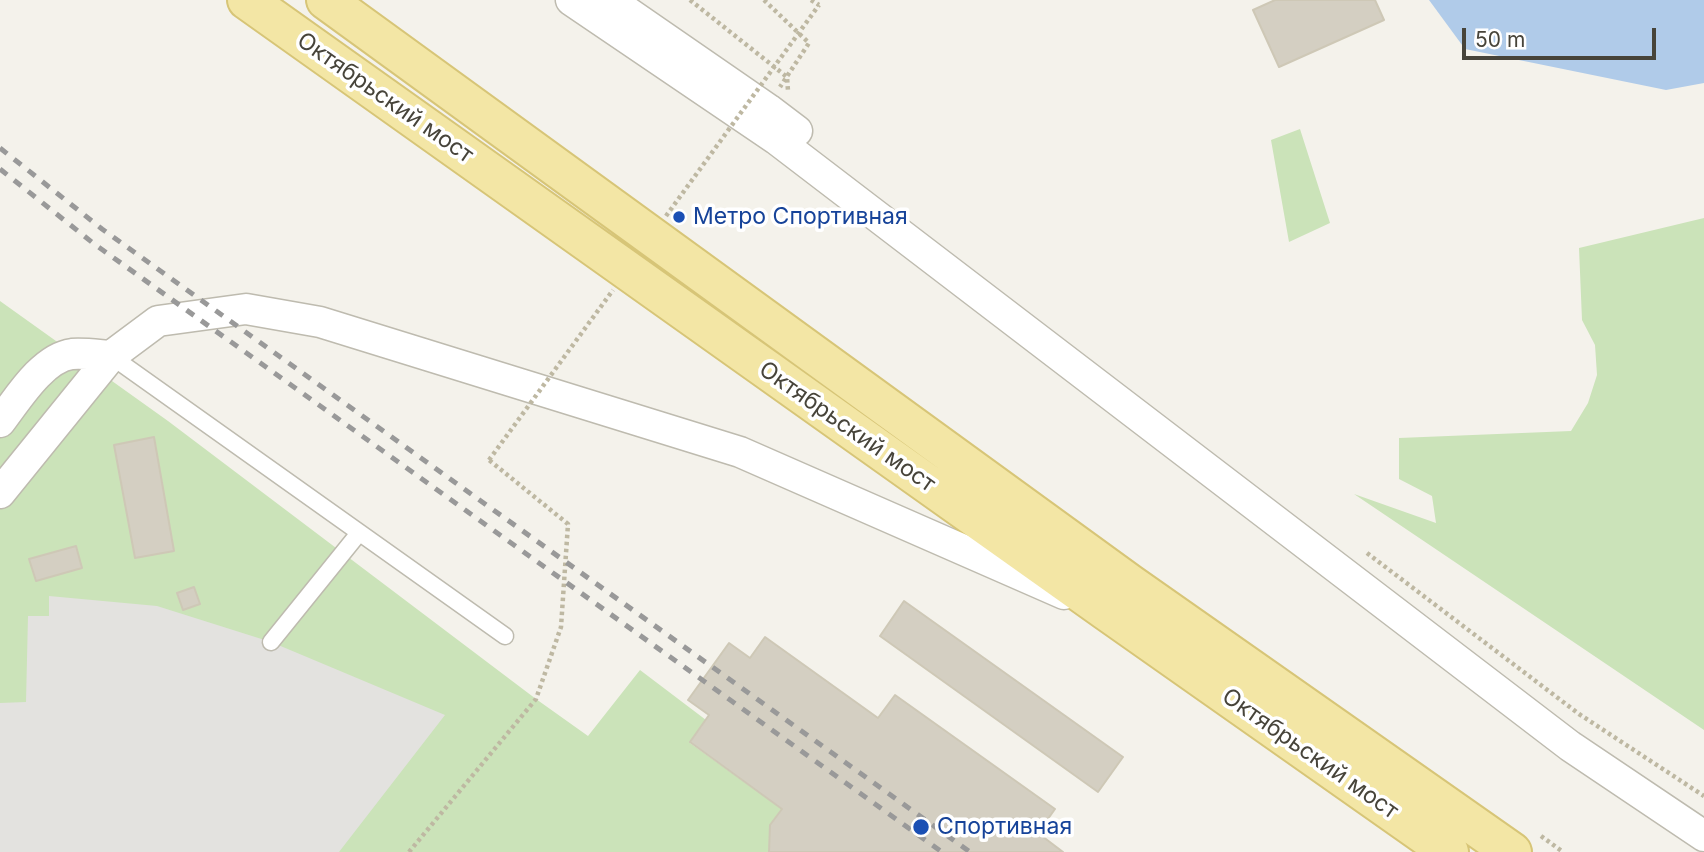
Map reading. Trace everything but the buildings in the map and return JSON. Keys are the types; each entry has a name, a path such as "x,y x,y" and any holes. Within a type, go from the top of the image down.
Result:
{"main road":[{"name":"Октябрьский мост","path":"247,0 1449,852"},
{"name":"Октябрьский мост","path":"326,0 1130,584 1512,852"}],"street":[{"path":"571,0 776,139 1570,746 1704,836"},
{"path":"610,0 778,105 1583,733 1704,812"},
{"path":"0,493 111,355 158,321 246,309 320,322 740,452 1112,615"},
{"path":"0,422 29,383 46,366 70,354 111,355"}],"lane":[{"path":"111,355 505,636"},
{"path":"271,642 359,533"}],"path":[{"path":"690,0 787,76"},
{"path":"764,0 809,43 776,92 778,105"},
{"path":"666,216 819,5 811,0"},
{"path":"778,105 787,76"},
{"path":"409,852 536,699 561,626 568,524 489,460 613,290"},
{"path":"1357,545 1579,714 1704,796"}],"green space":[{"path":"1300,129 1330,223 1289,242 1271,140"},
{"path":"1704,218 1704,730 1354,494 1436,523 1432,496 1399,479 1399,438 1571,431 1588,403 1597,375 1595,345 1582,320 1579,248"},
{"path":"0,301 168,421 588,736 640,670 706,720 690,743 782,809 770,825 769,852 0,852"}],"shaded area":[{"path":"49,596 157,606 271,642 445,715 339,852 0,852 0,703 26,702 28,616 49,616"}],"water":[{"path":"1429,0 1704,0 1704,83 1666,90 1465,49"}],"railway":[{"path":"0,148 102,229 970,852"},
{"path":"0,169 93,243 942,852"}],"place":[{"name":"Метро Спортивная","path":"679,217"},
{"name":"Спортивная","path":"921,827"}]}
